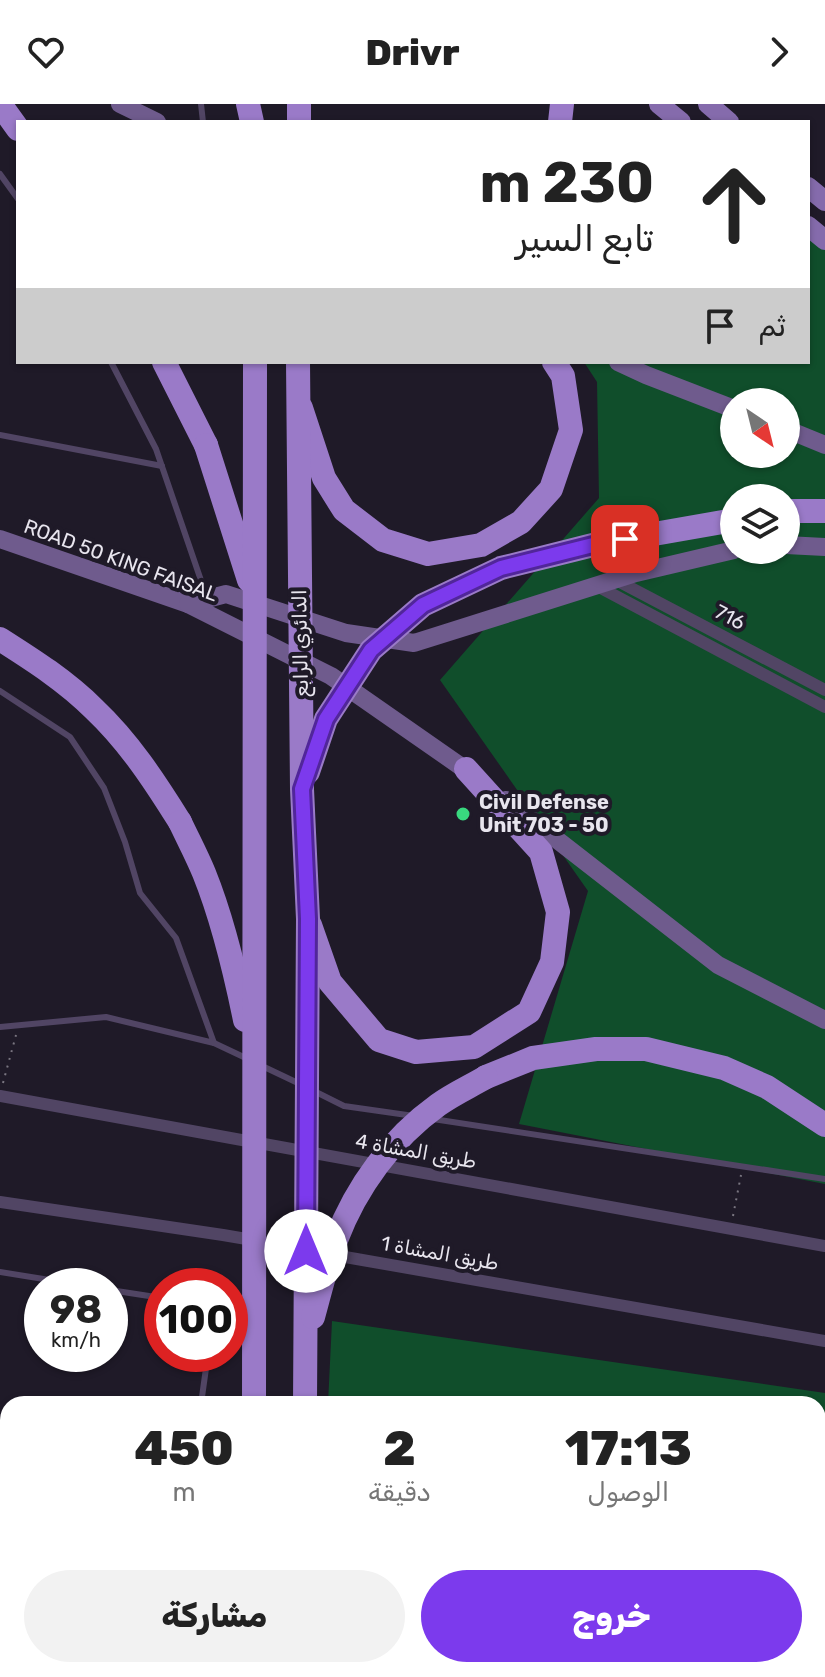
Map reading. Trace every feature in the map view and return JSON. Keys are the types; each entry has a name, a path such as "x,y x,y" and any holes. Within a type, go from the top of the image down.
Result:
{"highway":[{"path":"0,104 16,126"},
{"path":"165,364 206,445 256,604"},
{"path":"254,1396 255,364"},
{"name":"الدائري الرابع","path":"298,364 302,789 308,919 305,1396"},
{"path":"298,399 324,478 344,510 383,540 428,554 481,545 521,522 551,489 571,430 563,376 555,364"},
{"path":"800,511 825,511"},
{"path":"302,789 326,719 371,650 423,605 501,568 597,544 720,522"},
{"path":"0,639 51,672 94,709 138,759 180,822 205,874 222,926 234,966 255,1069"},
{"path":"308,919 330,982 379,1040 416,1052 474,1047 529,1012 552,962 558,912 541,852 466,769"},
{"path":"305,1342 335,1242 370,1174 400,1139 439,1104 486,1077 533,1058 596,1049 646,1049 724,1068 767,1087 825,1125"}],"main road":[{"path":"120,104 153,120"},
{"path":"659,104 679,120"},
{"path":"708,104 727,120"},
{"path":"622,364 720,404"},
{"path":"800,435 825,445"},
{"name":"ROAD 50 KING FAISAL","path":"0,539 188,604 331,676 466,769 718,965 825,1020"},
{"path":"800,546 825,547"},
{"path":"188,604 226,594 346,633 414,643 636,573 720,553"}],"street":[{"name":"716","path":"616,580 825,690"},
{"path":"597,586 825,707"},
{"name":"طريق المشاة 4","path":"0,1096 825,1246"},
{"name":"طريق المشاة 1","path":"0,1202 223,1235 825,1341"}],"lane":[{"path":"0,174 16,196"},
{"path":"112,364 156,449 207,599"},
{"path":"0,435 162,466"},
{"path":"0,691 70,737 104,788 140,893 176,938 214,1043"},
{"path":"0,1027 106,1017 214,1043 344,1106 825,1179"},
{"path":"0,1272 24,1276"},
{"path":"202,1396 205,1372"}],"path":[{"path":"4,1082 19,1025"},
{"path":"730,1228 743,1166"}],"green space":[{"path":"810,236 825,245 825,1184 519,1124 588,891 440,680 599,498 597,382 585,364 810,364"},
{"path":"332,1321 825,1393 825,1396 328,1396"}],"place":[{"name":"Civil Defense Unit 703 - 50","path":"463,814"}],"route":[{"path":"306,1251 308,919 302,789 326,719 371,650 423,605 501,568 625,539"}]}
